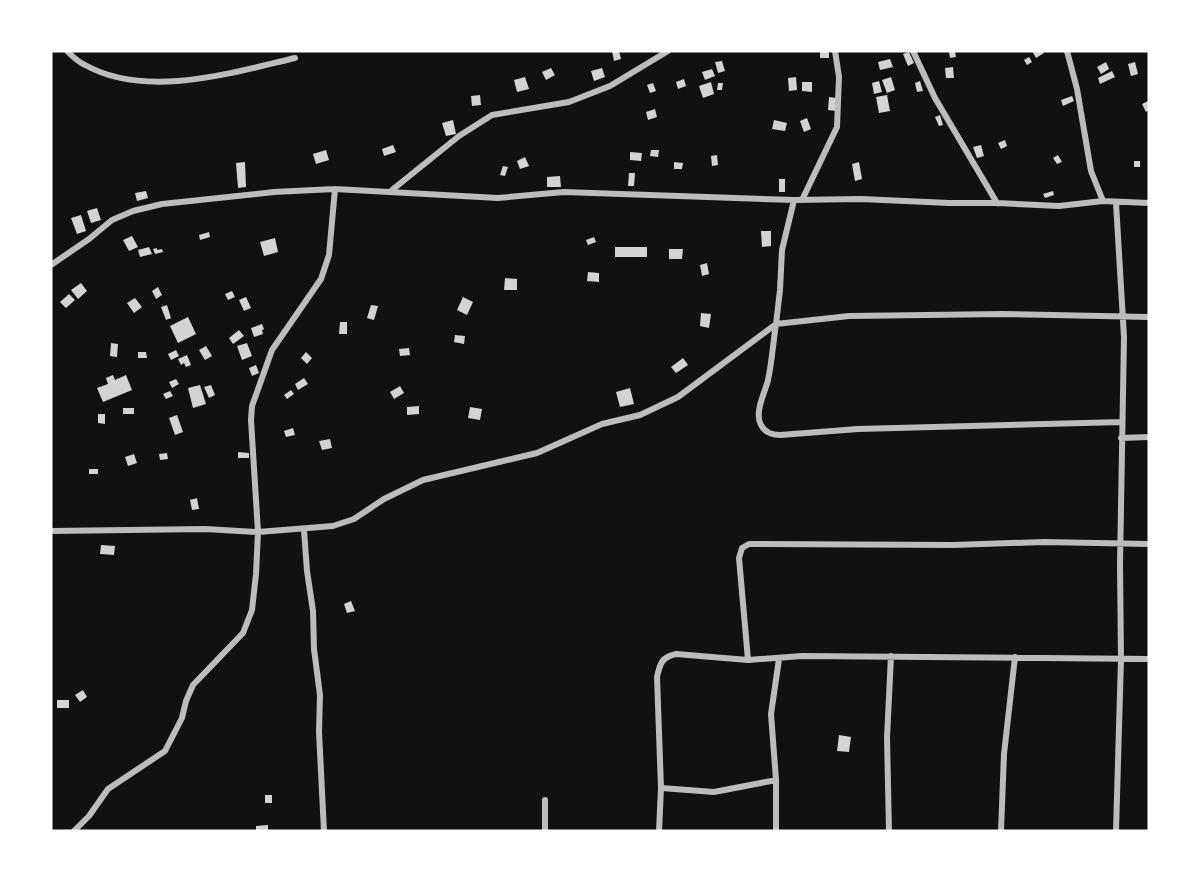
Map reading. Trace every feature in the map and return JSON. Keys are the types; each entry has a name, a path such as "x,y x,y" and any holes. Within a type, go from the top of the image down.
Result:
{"street":[{"path":"67,51 84,65 114,77 161,82 220,75 295,58"},
{"path":"392,191 459,136 492,115 568,102 610,87 668,51"},
{"path":"802,200 837,127 840,77 835,51"},
{"path":"913,51 935,98 997,202"},
{"path":"1067,51 1077,89 1091,171 1103,201"},
{"path":"74,831 89,816 108,789 165,751 182,718 193,685 243,633 252,610 258,532 252,406 272,350 321,279 329,255 335,189"},
{"path":"51,265 112,220 133,211 162,204 274,192 335,189 498,198 564,192 794,200 997,202 1059,206 1103,201 1149,203"},
{"path":"794,200 782,250 780,290 768,379 759,409 760,423 765,431 771,435 858,429 1122,422"},
{"path":"1116,203 1124,337 1116,831"},
{"path":"51,531 205,529 258,532 333,526 354,519 423,480 537,453 602,424 640,415 678,397 776,324 849,316 1003,314 1149,317"},
{"path":"1121,438 1149,437"},
{"path":"304,530 320,695 319,732 324,831"},
{"path":"748,660 739,558 742,549 748,544 953,545 1120,542 1149,544"},
{"path":"659,831 661,788 657,677 663,659 676,654 748,660 802,656 1149,659"},
{"path":"889,831 887,738 891,656"},
{"path":"1001,831 1004,754 1015,657"},
{"path":"776,831 776,780 771,714 779,659"},
{"path":"661,788 714,792 776,780"},
{"path":"544,800 545,831"}],"building":[{"path":"612,51 619,51 621,59 614,61"},
{"path":"820,51 829,51 829,58 820,58"},
{"path":"955,51 956,57 950,58 949,52"},
{"path":"1032,51 1042,51 1044,53 1036,58"},
{"path":"909,52 914,63 908,66 903,54"},
{"path":"1029,57 1032,62 1027,65 1024,60"},
{"path":"890,59 893,67 880,70 878,62"},
{"path":"722,61 725,71 718,73 715,62"},
{"path":"1106,62 1109,69 1101,74 1097,67"},
{"path":"1135,62 1138,74 1131,76 1128,64"},
{"path":"953,67 954,78 946,78 945,68"},
{"path":"551,68 555,75 546,80 542,72"},
{"path":"602,68 605,77 594,81 591,71"},
{"path":"712,69 715,76 705,80 702,72"},
{"path":"1112,71 1115,77 1100,84 1098,78"},
{"path":"525,77 529,89 517,92 514,80"},
{"path":"796,77 797,90 789,91 788,78"},
{"path":"891,77 895,90 887,93 882,80"},
{"path":"684,79 686,86 678,89 676,82"},
{"path":"879,81 882,92 874,94 872,83"},
{"path":"920,81 923,91 917,92 915,83"},
{"path":"711,82 714,94 703,98 699,86"},
{"path":"802,82 812,82 812,92 802,91"},
{"path":"653,83 656,91 650,93 647,85"},
{"path":"718,83 723,83 722,90 717,90"},
{"path":"480,95 481,105 472,106 471,96"},
{"path":"887,95 890,111 879,113 876,97"},
{"path":"1072,96 1074,101 1063,106 1061,100"},
{"path":"829,97 837,98 836,111 828,110"},
{"path":"1148,101 1149,110 1146,112 1142,104"},
{"path":"655,109 657,117 648,120 646,112"},
{"path":"940,115 943,125 939,126 935,117"},
{"path":"807,118 811,129 804,132 800,121"},
{"path":"453,120 456,134 446,136 442,123"},
{"path":"774,120 787,123 785,131 772,129"},
{"path":"1005,140 1007,146 1001,149 998,143"},
{"path":"393,145 396,152 384,156 382,149"},
{"path":"981,145 984,156 977,158 973,147"},
{"path":"326,150 329,160 316,164 313,154"},
{"path":"651,150 659,150 658,157 650,156"},
{"path":"630,152 642,153 641,161 630,160"},
{"path":"717,155 718,165 712,166 711,156"},
{"path":"1058,155 1062,162 1057,164 1053,158"},
{"path":"525,157 529,166 520,169 517,161"},
{"path":"1134,161 1140,161 1140,167 1134,167"},
{"path":"245,162 246,187 238,188 236,163"},
{"path":"674,162 683,163 682,169 674,169"},
{"path":"859,162 862,179 855,181 852,164"},
{"path":"503,166 508,167 505,176 500,175"},
{"path":"629,173 635,173 634,186 628,186"},
{"path":"560,176 561,187 547,187 547,177"},
{"path":"779,179 785,179 785,192 779,192"},
{"path":"146,191 148,198 137,201 135,193"},
{"path":"1053,191 1054,195 1045,198 1043,194"},
{"path":"97,208 101,220 91,223 87,211"},
{"path":"81,215 86,231 77,234 71,218"},
{"path":"761,231 771,231 771,246 762,247"},
{"path":"209,232 210,237 200,240 199,235"},
{"path":"132,236 138,247 129,251 123,240"},
{"path":"594,237 596,242 588,245 586,240"},
{"path":"275,238 278,252 264,256 260,242"},
{"path":"149,247 152,254 140,257 138,250"},
{"path":"615,247 647,247 647,257 615,257"},
{"path":"157,248 157,250 162,249 163,252 155,254 153,249"},
{"path":"669,249 683,249 682,259 669,259"},
{"path":"707,263 709,274 702,276 700,265"},
{"path":"588,272 599,273 599,282 587,281"},
{"path":"505,278 517,279 517,290 504,290"},
{"path":"81,283 87,291 78,299 71,290"},
{"path":"158,287 162,295 156,299 152,291"},
{"path":"232,291 235,297 228,300 225,294"},
{"path":"69,294 75,300 66,308 60,302"},
{"path":"246,297 251,308 244,311 239,300"},
{"path":"463,297 473,302 467,315 457,310"},
{"path":"135,298 142,307 134,313 127,303"},
{"path":"167,305 171,318 166,320 161,307"},
{"path":"371,305 378,306 374,320 367,318"},
{"path":"701,313 711,314 709,328 700,326"},
{"path":"188,317 196,334 178,343 170,326"},
{"path":"340,322 347,322 347,334 339,334"},
{"path":"262,324 263,334 254,337 251,328"},
{"path":"239,330 244,336 233,344 229,338"},
{"path":"455,335 465,336 464,344 454,342"},
{"path":"111,343 118,344 117,357 110,356"},
{"path":"247,343 252,356 242,360 237,346"},
{"path":"206,346 212,356 205,360 199,350"},
{"path":"409,348 410,355 400,356 399,349"},
{"path":"176,350 179,356 171,360 168,354"},
{"path":"138,352 146,352 147,358 138,358"},
{"path":"306,352 312,358 307,364 301,358"},
{"path":"187,355 191,365 186,367 184,363 181,365 178,359"},
{"path":"683,358 688,365 676,373 671,367"},
{"path":"256,365 259,373 252,376 249,368"},
{"path":"113,375 115,380 126,375 132,390 103,402 97,388 108,384 106,378"},
{"path":"304,378 308,384 298,390 295,384"},
{"path":"176,379 179,384 172,388 169,382"},
{"path":"200,385 206,404 193,408 188,388"},
{"path":"211,385 215,395 209,398 204,387"},
{"path":"400,386 404,393 394,399 390,392"},
{"path":"630,388 634,404 620,407 616,392"},
{"path":"291,390 294,394 287,399 284,395"},
{"path":"170,391 173,396 166,399 163,394"},
{"path":"419,406 419,414 407,415 407,407"},
{"path":"470,407 482,409 480,420 468,418"},
{"path":"123,408 134,408 134,414 123,414"},
{"path":"98,414 105,414 105,424 98,423"},
{"path":"177,415 183,432 175,435 169,418"},
{"path":"293,428 295,435 286,437 284,431"},
{"path":"330,439 332,448 322,450 319,441"},
{"path":"238,452 249,453 249,458 238,458"},
{"path":"167,453 168,459 160,460 159,454"},
{"path":"134,454 137,463 128,466 125,457"},
{"path":"89,469 98,469 98,474 89,474"},
{"path":"197,498 199,509 192,510 190,500"},
{"path":"101,545 115,546 114,555 100,554"},
{"path":"351,601 355,611 347,613 344,604"},
{"path":"83,690 87,697 80,702 75,695"},
{"path":"57,700 69,700 69,708 57,708"},
{"path":"839,735 851,737 849,752 837,751"},
{"path":"265,795 272,795 272,803 265,803"},
{"path":"268,825 268,831 256,831 256,826"}]}
